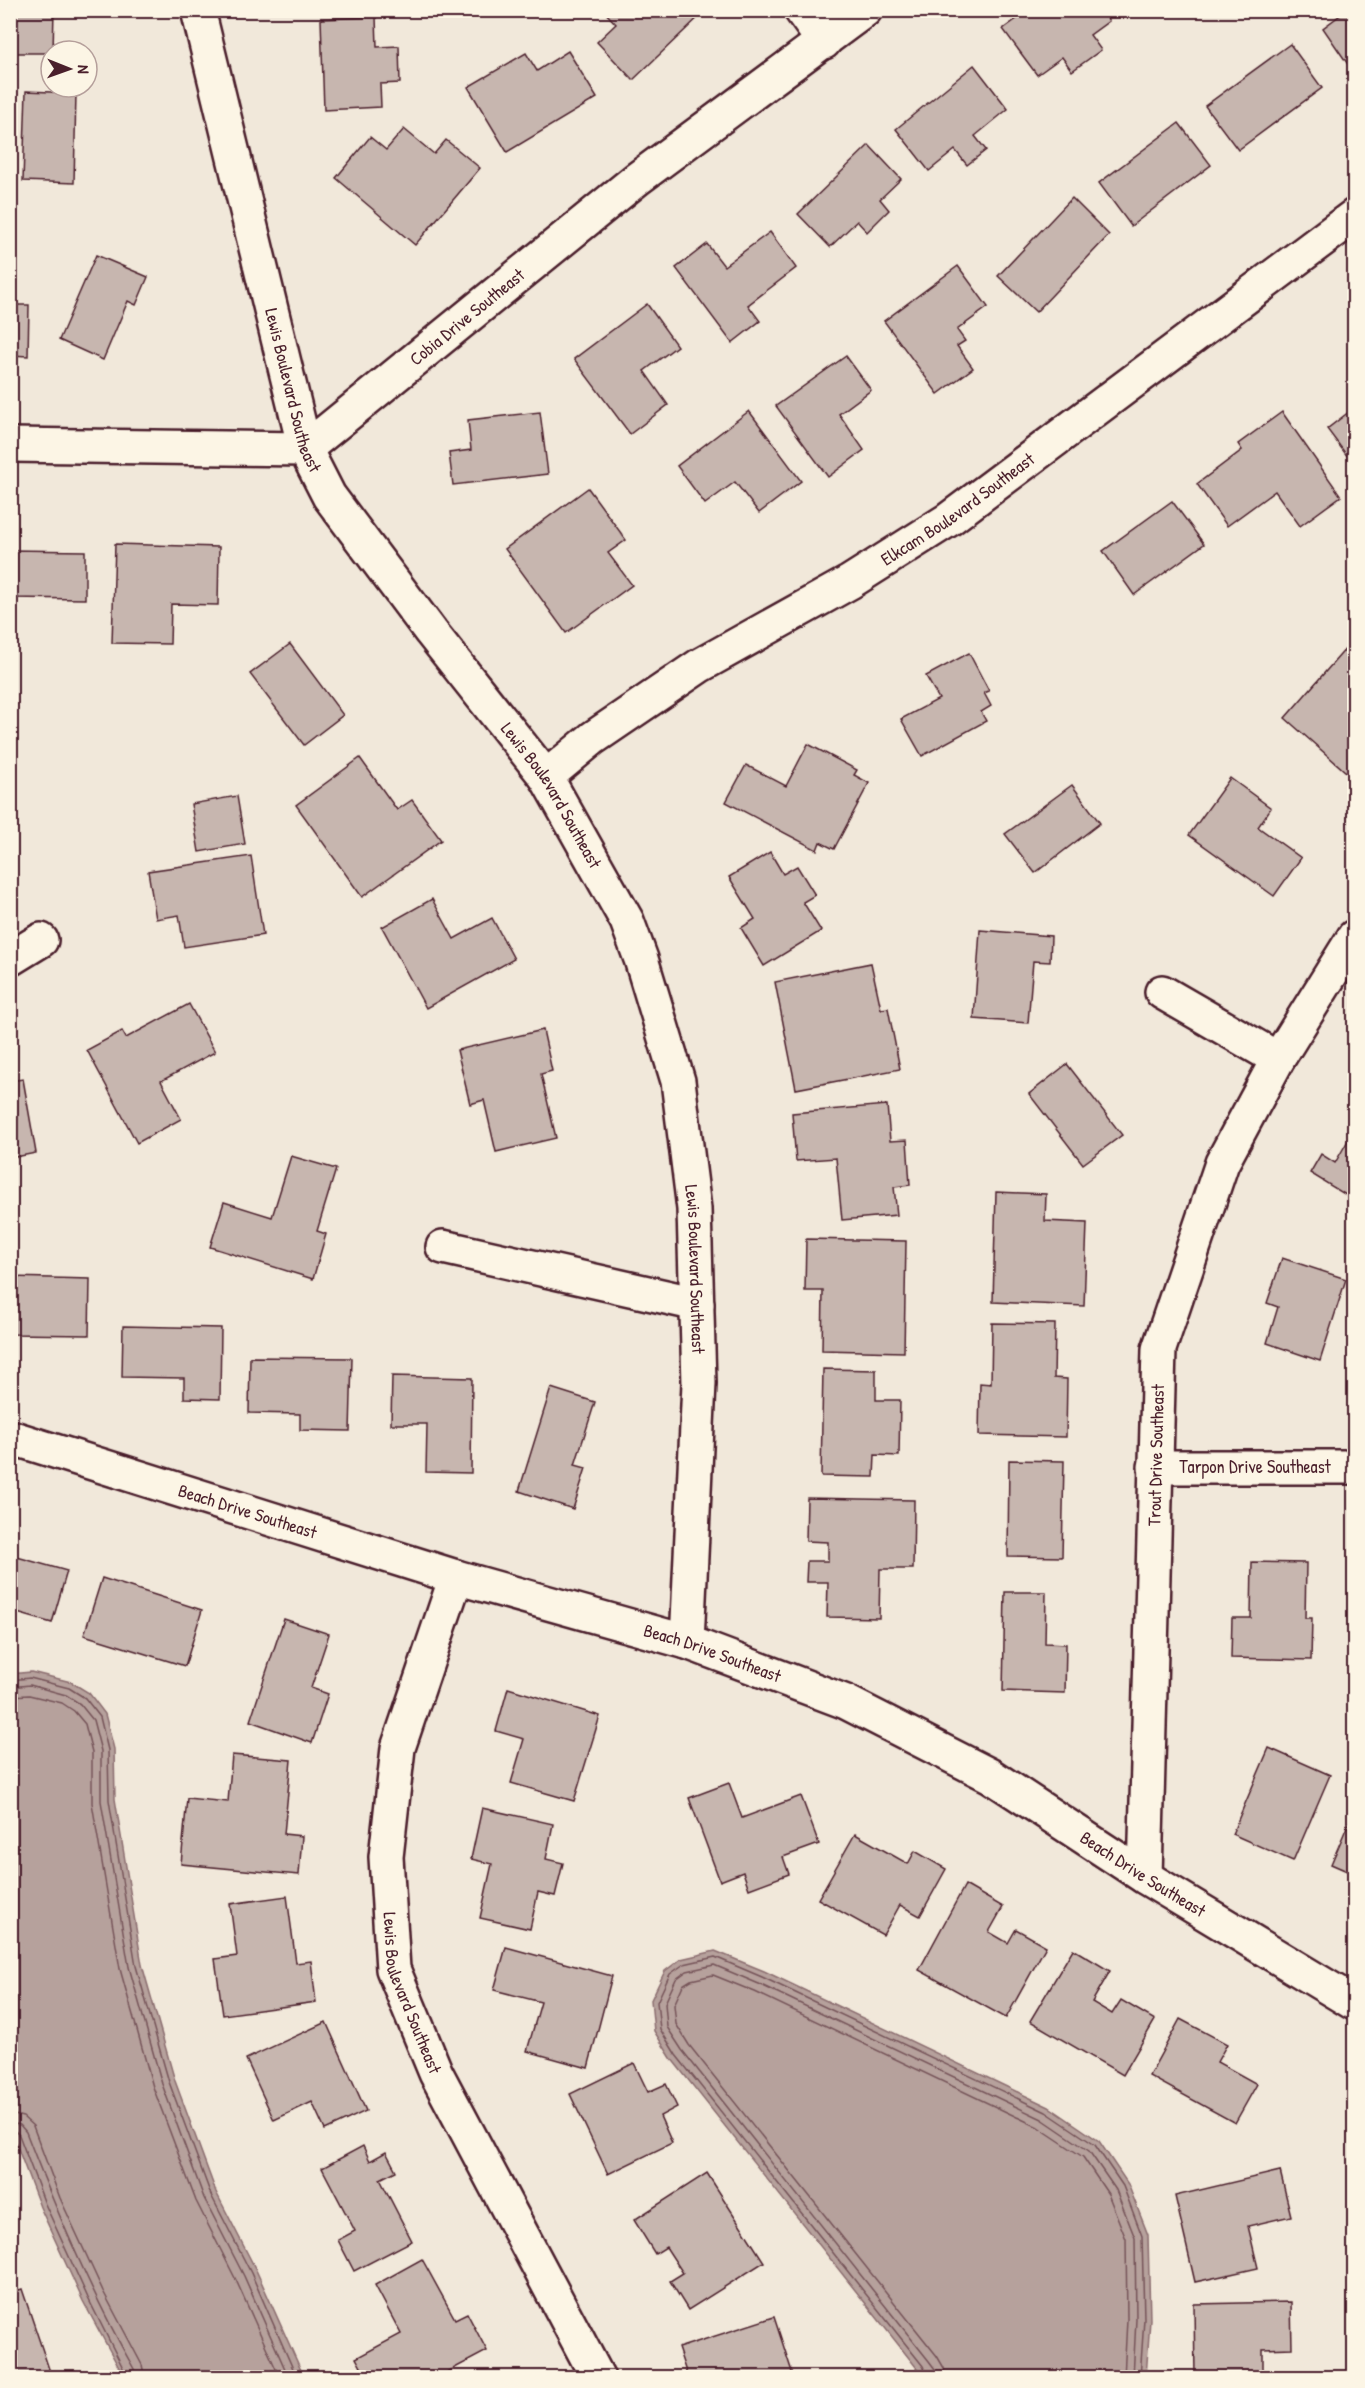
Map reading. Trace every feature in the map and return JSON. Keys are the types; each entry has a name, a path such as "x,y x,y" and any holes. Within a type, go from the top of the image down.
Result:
{"street":[{"name":"Lewis Boulevard Southeast","path":"198,10 304,449 329,496 431,632 546,777 627,921 678,1081 694,1209 699,1383 687,1642"},
{"path":"801,10 824,42"},
{"name":"Cobia Drive Southeast","path":"304,449 637,179 865,10"},
{"name":"Elkcam Boulevard Southeast","path":"546,777 593,738 699,666 850,582 948,520 1354,216"},
{"path":"10,445 304,449"},
{"name":"Trout Drive Southeast","path":"1145,1877 1159,1350 1222,1163 1278,1059 1354,937"},
{"path":"10,959 41,940"},
{"path":"1162,993 1278,1059"},
{"path":"443,1247 696,1304"},
{"name":"Beach Drive Southeast","path":"10,1437 456,1576 687,1642 846,1702 991,1776 1145,1877 1354,2003"},
{"name":"Tarpon Drive Southeast","path":"1155,1467 1354,1467"},
{"name":"Lewis Boulevard Southeast","path":"456,1576 398,1748 386,1857 393,1970 436,2073 598,2378"}],"water":[{"path":"31,1672 71,1682 89,1693 105,1714 114,1749 115,1799 142,1965 175,2081 216,2192 256,2270 304,2377 124,2377 83,2301 40,2207 11,2130 10,1674"},
{"path":"715,1951 764,1971 1049,2107 1099,2141 1128,2184 1148,2235 1150,2320 1146,2377 924,2377 671,2058 654,2031 651,2000 665,1971 681,1959"}],"building":[{"path":"10,10 54,10 53,39 39,39 39,53 10,53"},
{"path":"603,10 706,10 633,80 597,42 616,24"},
{"path":"1029,10 1102,10 1109,21 1090,35 1101,50 1072,71 1062,57 1037,75 1003,29"},
{"path":"1347,10 1354,10 1354,73 1323,28"},
{"path":"376,17 377,47 399,46 400,83 380,84 381,107 324,110 321,19"},
{"path":"1290,44 1322,88 1238,150 1205,106"},
{"path":"568,51 597,98 507,152 468,87 526,53 537,71"},
{"path":"974,65 1008,109 975,136 986,150 967,165 955,150 929,171 896,129"},
{"path":"26,91 39,92 39,99 76,99 74,183 23,181"},
{"path":"1179,123 1211,165 1131,226 1099,183"},
{"path":"404,129 434,154 446,140 480,168 415,245 336,178 370,137 386,150"},
{"path":"869,145 901,179 880,199 889,210 867,232 857,221 830,247 798,214"},
{"path":"1072,198 1109,235 1036,312 998,276"},
{"path":"770,232 796,268 748,305 760,321 732,343 676,268 707,244 724,266"},
{"path":"96,255 148,277 136,305 128,301 103,360 59,340"},
{"path":"958,266 988,307 957,330 965,341 957,346 973,368 938,394 884,321"},
{"path":"647,304 677,346 644,371 668,405 630,434 574,359"},
{"path":"10,305 29,305 28,356 10,355"},
{"path":"846,356 871,390 839,414 864,450 828,477 776,406"},
{"path":"1354,408 1354,465 1327,429"},
{"path":"749,411 801,481 759,513 735,482 705,504 677,466"},
{"path":"540,412 548,474 453,485 449,453 471,450 468,420"},
{"path":"1282,412 1341,496 1300,526 1275,491 1227,526 1197,484 1242,450 1238,444"},
{"path":"588,488 626,540 608,553 632,585 566,633 505,549"},
{"path":"1172,501 1204,544 1134,595 1103,551"},
{"path":"115,544 219,547 218,605 171,604 170,644 112,643"},
{"path":"10,550 85,551 85,599 10,598"},
{"path":"1354,639 1354,779 1285,718"},
{"path":"290,644 343,715 304,745 250,674"},
{"path":"969,653 989,691 984,693 991,706 981,712 986,721 922,756 901,719 939,699 926,676"},
{"path":"808,744 857,770 854,775 869,783 834,849 820,842 817,850 726,802 746,765 786,786"},
{"path":"360,758 397,810 412,800 441,840 362,897 296,805"},
{"path":"1230,778 1271,808 1258,827 1301,858 1274,896 1189,835"},
{"path":"1072,785 1100,823 1035,873 1005,834"},
{"path":"237,796 245,844 199,852 191,804"},
{"path":"770,852 783,874 797,866 815,895 803,902 821,931 764,966 741,928 755,919 729,877"},
{"path":"251,856 263,935 184,947 179,915 156,919 148,871"},
{"path":"432,899 454,939 492,918 514,959 426,1008 382,927"},
{"path":"980,930 1051,936 1050,962 1033,961 1028,1023 974,1019"},
{"path":"871,963 881,1009 888,1008 900,1069 796,1089 775,982"},
{"path":"189,1004 215,1052 161,1081 181,1119 137,1143 87,1050 122,1031 126,1038"},
{"path":"543,1030 552,1071 541,1074 556,1138 496,1152 484,1100 470,1104 457,1050"},
{"path":"1067,1064 1122,1135 1083,1164 1029,1094"},
{"path":"23,1079 36,1153 10,1158 10,1081"},
{"path":"887,1105 890,1141 907,1140 910,1185 894,1187 897,1215 842,1220 836,1158 796,1161 792,1113"},
{"path":"1354,1130 1354,1200 1310,1173 1321,1154 1335,1163"},
{"path":"291,1156 336,1169 317,1231 326,1234 313,1279 210,1247 224,1202 272,1217"},
{"path":"996,1192 1046,1194 1045,1221 1087,1223 1084,1306 993,1302"},
{"path":"806,1239 906,1241 904,1352 822,1350 823,1291 805,1291"},
{"path":"1282,1258 1346,1279 1320,1361 1267,1343 1278,1307 1267,1303"},
{"path":"10,1277 90,1279 89,1335 10,1334"},
{"path":"992,1323 1055,1324 1054,1378 1067,1379 1066,1437 979,1435 980,1383 991,1384"},
{"path":"123,1326 221,1328 220,1399 184,1398 184,1378 122,1377"},
{"path":"250,1357 352,1358 350,1431 300,1430 300,1414 249,1413"},
{"path":"823,1369 876,1370 876,1400 900,1400 899,1456 875,1455 874,1477 821,1476"},
{"path":"392,1376 472,1378 471,1473 426,1472 427,1424 391,1424"},
{"path":"551,1388 595,1402 575,1465 586,1468 573,1509 519,1491"},
{"path":"1009,1460 1064,1461 1062,1557 1008,1556"},
{"path":"807,1498 914,1500 913,1569 880,1569 879,1618 827,1617 828,1582 806,1582 807,1561 828,1561 828,1542 806,1541"},
{"path":"10,1555 67,1571 52,1623 10,1611"},
{"path":"1252,1562 1306,1563 1305,1618 1312,1618 1311,1660 1231,1658 1232,1618 1251,1618"},
{"path":"102,1578 202,1610 185,1666 84,1635"},
{"path":"1005,1592 1046,1592 1045,1643 1066,1644 1065,1693 1003,1691"},
{"path":"284,1619 329,1634 311,1688 328,1694 312,1743 250,1721"},
{"path":"508,1688 600,1716 574,1801 511,1783 524,1739 496,1731"},
{"path":"1269,1748 1330,1775 1293,1861 1232,1834"},
{"path":"232,1755 291,1760 284,1834 302,1836 299,1875 181,1864 187,1798 228,1802"},
{"path":"729,1783 742,1818 801,1796 819,1844 783,1857 789,1874 749,1889 743,1872 720,1881 689,1798"},
{"path":"482,1808 553,1824 546,1859 563,1863 555,1896 538,1892 530,1929 480,1918 492,1864 471,1859"},
{"path":"1352,1815 1354,1817 1354,1874 1331,1864"},
{"path":"855,1834 908,1864 915,1851 946,1869 920,1916 900,1905 883,1935 818,1899"},
{"path":"965,1885 1003,1907 989,1932 1008,1943 1016,1929 1046,1946 1006,2018 919,1970"},
{"path":"287,1896 296,1963 311,1961 316,2002 223,2015 215,1959 237,1956 230,1904"},
{"path":"506,1947 612,1976 588,2068 527,2051 541,2002 494,1990"},
{"path":"1073,1949 1110,1971 1092,2002 1112,2014 1121,2000 1155,2020 1123,2075 1030,2021"},
{"path":"1180,2019 1227,2044 1217,2062 1257,2084 1235,2123 1149,2076"},
{"path":"326,2022 366,2111 325,2130 312,2102 274,2120 246,2059"},
{"path":"634,2063 648,2092 666,2084 677,2107 660,2116 672,2143 608,2174 570,2094"},
{"path":"363,2146 370,2161 386,2152 396,2171 380,2179 412,2241 354,2271 338,2240 355,2231 322,2168"},
{"path":"1280,2171 1291,2216 1248,2226 1258,2268 1195,2282 1175,2196"},
{"path":"707,2173 764,2262 688,2310 670,2281 683,2273 666,2247 655,2254 634,2220"},
{"path":"422,2259 455,2319 467,2313 487,2351 436,2378 367,2378 356,2358 401,2334 375,2285"},
{"path":"22,2289 52,2378 10,2378 10,2293"},
{"path":"1291,2302 1292,2348 1263,2349 1263,2378 1195,2378 1194,2304"},
{"path":"774,2317 794,2378 688,2378 678,2348"}]}
